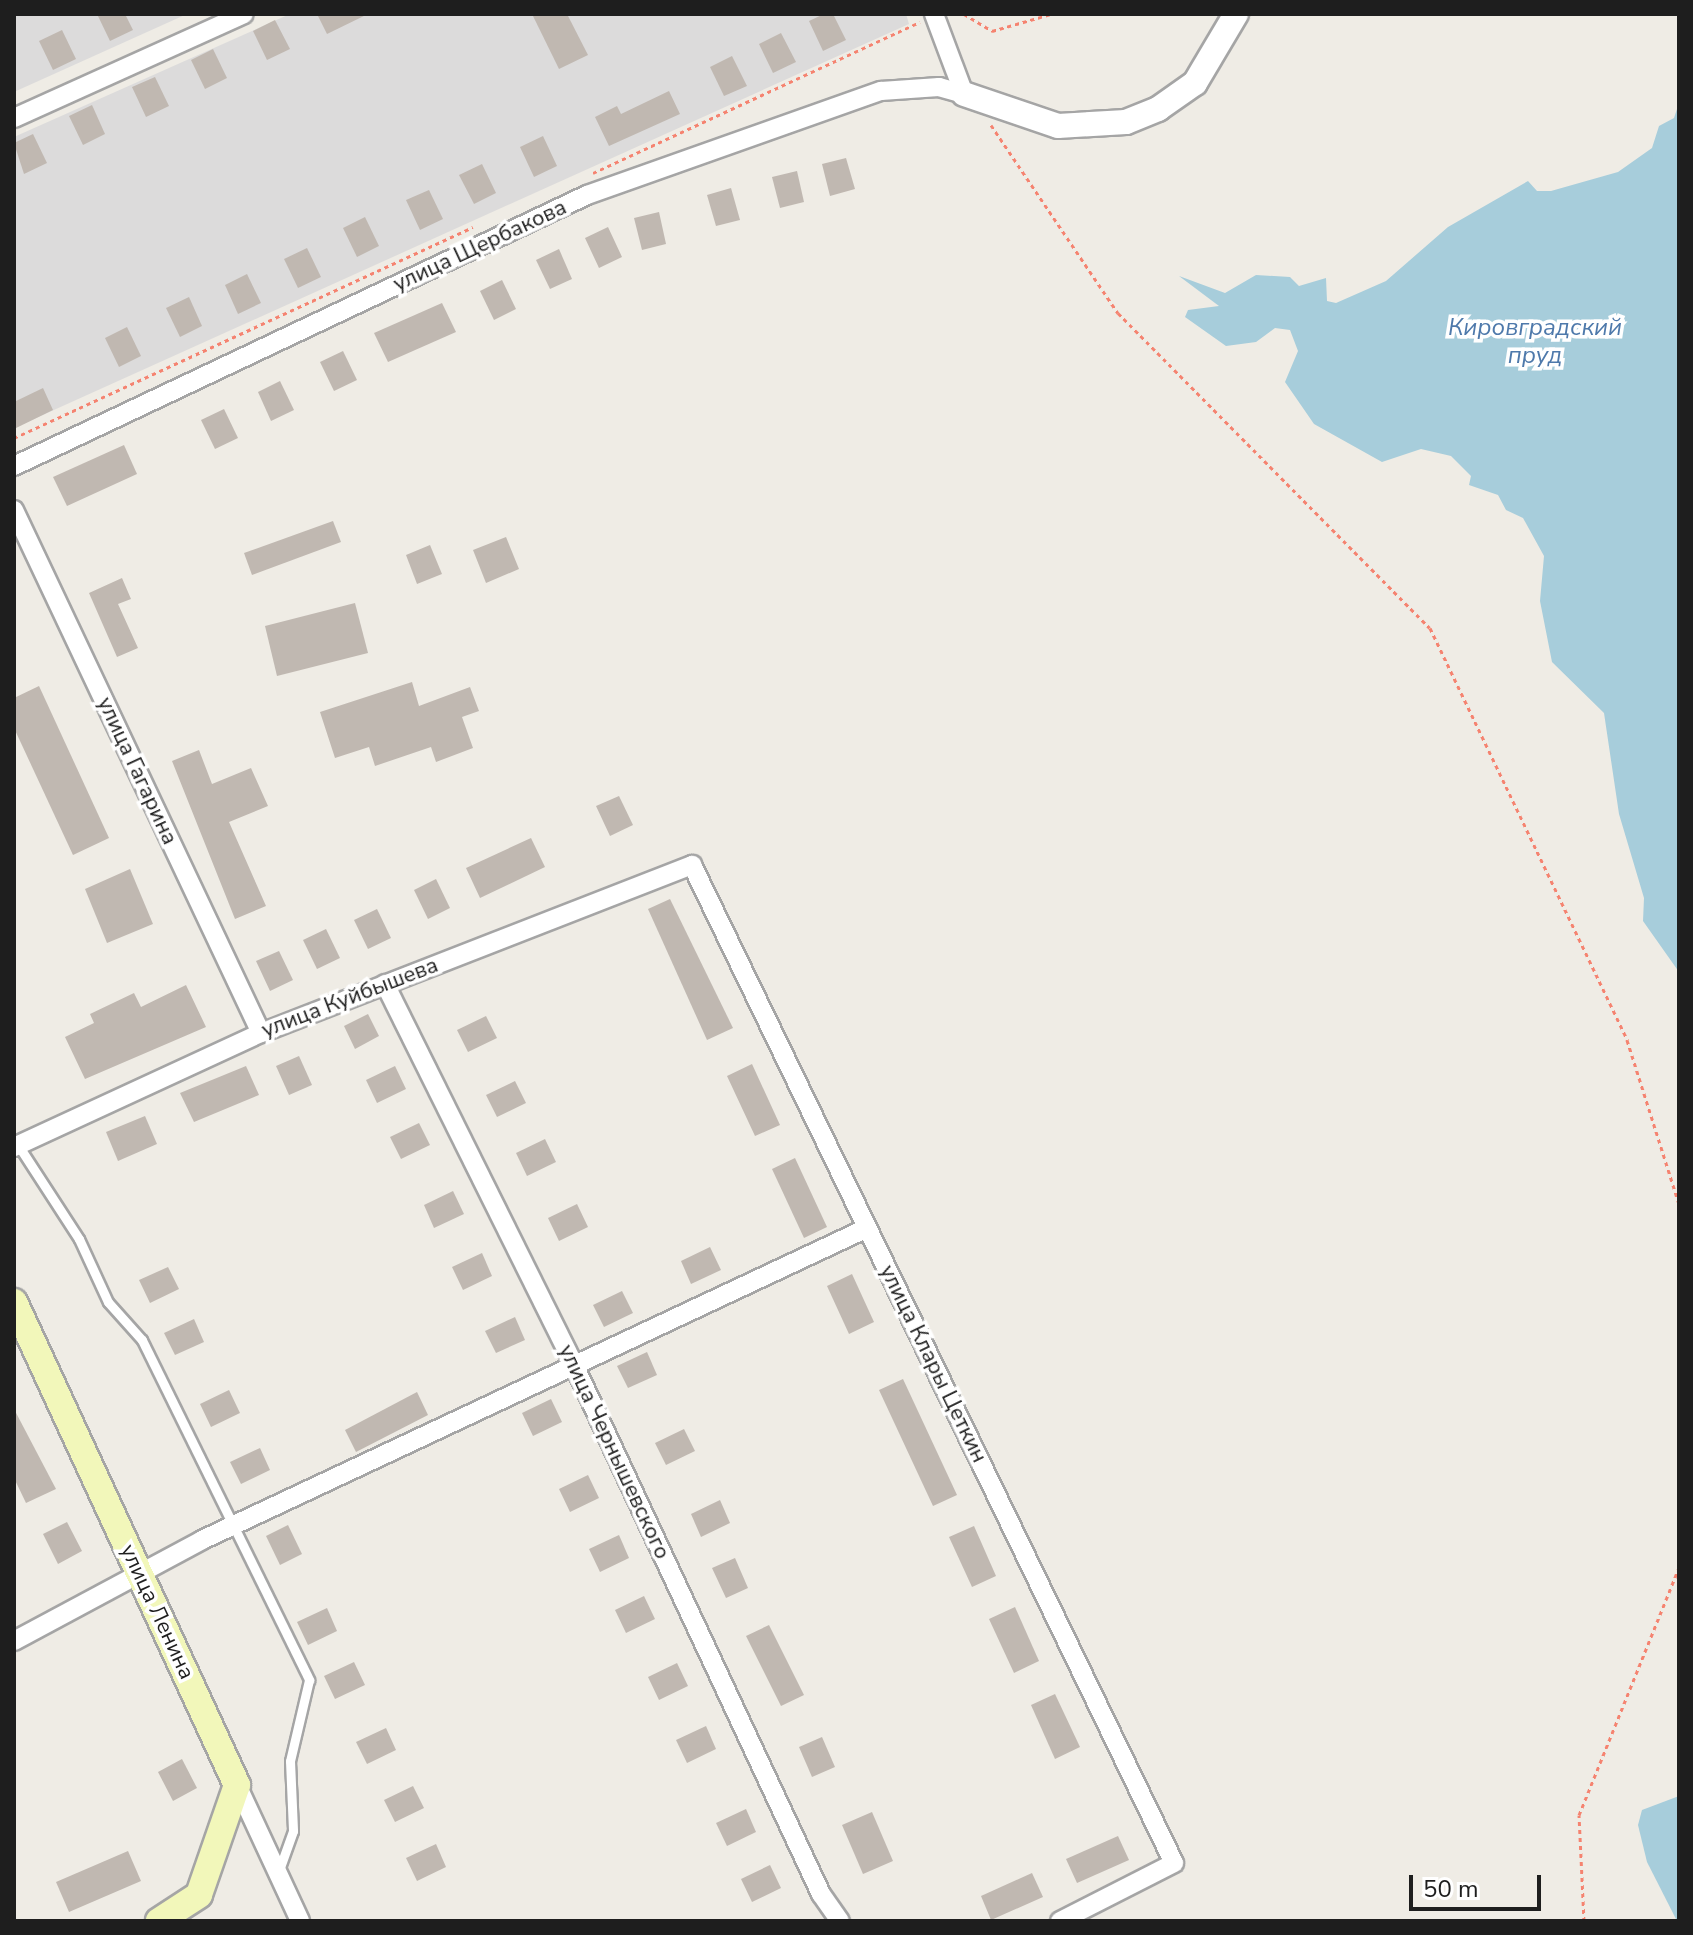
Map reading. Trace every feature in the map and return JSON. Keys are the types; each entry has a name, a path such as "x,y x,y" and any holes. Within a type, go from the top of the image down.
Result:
{"main road":[{"name":"улица Ленина","path":"14,1302 237,1785"},
{"path":"159,1921 199,1895 237,1785"}],"street":[{"path":"14,118 244,14"},
{"path":"934,14 970,95 1058,126 1095,127 1136,119 1195,83 1236,14"},
{"name":"улица Щербакова","path":"14,466 587,195 881,91 939,87 970,95"},
{"name":"улица Гагарина","path":"14,510 261,1033"},
{"name":"улица Куйбышева","path":"16,1146 261,1033 692,865"},
{"name":"улица Клары Цеткин","path":"692,865 1174,1863 1060,1921"},
{"name":"улица Чернышевского","path":"385,984 574,1365 821,1894 840,1921"},
{"path":"14,1641 138,1571 867,1228"},
{"name":"улица Ленина","path":"237,1785 300,1921"}],"lane":[{"path":"16,1146 79,1239 108,1302 142,1340 236,1525 309,1680 290,1761 293,1831 277,1875"}],"path":[{"path":"964,14 992,31 1051,14"},
{"path":"970,95 1118,313 1430,628 1627,1040 1679,1204"},
{"path":"1584,1921 1579,1815 1679,1568"}],"shaded area":[{"path":"14,14 187,14 14,92"},
{"path":"290,14 906,14 909,24 14,428 14,137"}],"water":[{"name":"Кировградский пруд","path":"1679,103 1679,972 1643,921 1644,898 1619,814 1604,713 1552,662 1540,601 1544,556 1523,518 1506,510 1498,495 1469,485 1471,476 1451,456 1421,449 1382,462 1314,424 1285,382 1298,351 1290,330 1275,328 1256,342 1226,346 1185,317 1188,310 1219,306 1179,276 1225,293 1256,275 1290,277 1299,286 1326,278 1327,301 1336,303 1386,281 1448,227 1528,181 1537,191 1551,191 1618,172 1652,148 1659,126 1674,118"},
{"path":"1679,1796 1677,1921 1647,1862 1638,1825 1642,1810"}],"building":[{"path":"97,14 125,14 133,30 110,41"},
{"path":"317,14 368,14 327,34"},
{"path":"532,14 567,14 588,55 559,69"},
{"path":"824,14 833,14 846,40 823,51 809,21"},
{"path":"275,20 290,49 267,60 253,31"},
{"path":"62,30 76,59 53,70 39,41"},
{"path":"781,33 796,62 773,73 759,44"},
{"path":"213,49 227,78 205,89 191,60"},
{"path":"732,56 747,86 724,96 710,67"},
{"path":"155,77 169,106 146,117 132,87"},
{"path":"669,91 680,114 609,146 595,117 617,106 621,114"},
{"path":"92,105 105,134 83,145 69,116"},
{"path":"33,134 47,163 24,174 14,143"},
{"path":"543,136 557,166 534,177 520,147"},
{"path":"846,158 855,189 830,196 822,164"},
{"path":"482,164 496,193 474,204 459,175"},
{"path":"797,171 804,202 780,208 772,177"},
{"path":"731,188 740,220 716,226 707,195"},
{"path":"429,190 443,219 420,230 406,200"},
{"path":"659,212 666,244 642,250 634,218"},
{"path":"365,217 379,246 357,257 343,228"},
{"path":"608,227 622,257 599,268 585,238"},
{"path":"307,248 321,277 298,288 284,259"},
{"path":"559,249 572,279 550,289 536,260"},
{"path":"247,274 261,303 238,314 225,285"},
{"path":"502,280 516,309 494,320 480,291"},
{"path":"189,297 202,326 180,337 166,308"},
{"path":"442,303 456,332 388,362 374,333"},
{"path":"127,327 141,356 119,367 105,338"},
{"path":"343,351 357,380 334,391 320,362"},
{"path":"280,381 294,410 271,421 258,392"},
{"path":"43,388 53,410 14,429 14,402"},
{"path":"224,409 238,438 215,449 201,420"},
{"path":"124,445 137,474 67,506 53,477"},
{"path":"333,521 341,542 252,575 244,553"},
{"path":"506,537 519,569 486,583 473,550"},
{"path":"430,545 442,574 417,584 406,555"},
{"path":"122,578 131,599 118,604 138,648 117,657 89,593"},
{"path":"355,603 368,653 277,676 265,626"},
{"path":"412,682 419,706 470,687 479,711 462,717 473,748 436,762 431,747 375,766 369,747 335,758 320,712"},
{"path":"39,686 109,838 73,855 14,728 14,698"},
{"path":"199,750 212,784 251,768 268,806 229,822 266,906 235,919 172,761"},
{"path":"619,796 633,825 610,836 596,806"},
{"path":"531,838 545,867 480,898 466,868"},
{"path":"130,869 153,924 107,943 85,889"},
{"path":"436,879 450,908 428,919 414,890"},
{"path":"670,899 733,1028 707,1040 648,909"},
{"path":"377,909 391,938 368,949 354,920"},
{"path":"326,929 340,958 317,969 303,940"},
{"path":"279,951 293,980 270,991 256,961"},
{"path":"186,985 206,1027 85,1079 65,1037 94,1023 90,1014 134,993 141,1007"},
{"path":"368,1014 379,1036 355,1049 344,1026"},
{"path":"486,1016 497,1038 468,1052 457,1030"},
{"path":"299,1056 312,1085 289,1095 276,1066"},
{"path":"752,1064 780,1125 755,1136 727,1076"},
{"path":"246,1066 259,1095 194,1122 180,1093"},
{"path":"395,1066 406,1089 377,1103 366,1080"},
{"path":"515,1081 526,1103 497,1117 486,1095"},
{"path":"145,1116 157,1144 118,1161 106,1132"},
{"path":"419,1123 430,1145 401,1159 390,1137"},
{"path":"545,1139 556,1162 527,1176 516,1153"},
{"path":"795,1158 827,1227 804,1238 772,1169"},
{"path":"453,1191 464,1214 434,1228 424,1205"},
{"path":"577,1204 588,1227 559,1241 548,1218"},
{"path":"710,1247 721,1270 691,1284 681,1261"},
{"path":"482,1253 492,1276 463,1290 452,1267"},
{"path":"168,1267 179,1289 150,1303 139,1280"},
{"path":"852,1274 874,1322 849,1334 827,1286"},
{"path":"622,1291 633,1313 604,1327 593,1305"},
{"path":"515,1317 525,1340 496,1353 485,1331"},
{"path":"194,1319 204,1342 175,1355 164,1333"},
{"path":"647,1352 657,1375 628,1388 617,1366"},
{"path":"903,1379 957,1495 933,1506 879,1390"},
{"path":"229,1390 240,1413 211,1427 200,1404"},
{"path":"417,1392 428,1415 356,1452 345,1430"},
{"path":"551,1399 562,1422 533,1436 522,1413"},
{"path":"14,1409 56,1489 26,1503 14,1478"},
{"path":"684,1429 695,1451 666,1465 655,1443"},
{"path":"260,1448 270,1470 241,1484 230,1462"},
{"path":"588,1475 599,1498 570,1512 559,1489"},
{"path":"720,1500 730,1523 701,1537 691,1514"},
{"path":"67,1522 82,1551 58,1564 43,1534"},
{"path":"288,1525 302,1554 280,1565 266,1536"},
{"path":"974,1526 996,1576 972,1587 949,1537"},
{"path":"619,1535 629,1558 600,1572 589,1549"},
{"path":"735,1558 748,1588 726,1598 712,1568"},
{"path":"644,1596 655,1619 626,1633 615,1610"},
{"path":"1015,1607 1039,1661 1014,1673 989,1619"},
{"path":"327,1608 337,1631 308,1645 297,1622"},
{"path":"769,1625 804,1695 781,1706 746,1636"},
{"path":"354,1662 365,1685 335,1699 324,1676"},
{"path":"677,1663 688,1686 659,1700 648,1677"},
{"path":"1055,1694 1080,1747 1055,1759 1031,1705"},
{"path":"706,1726 716,1749 687,1763 676,1740"},
{"path":"386,1728 396,1750 367,1764 356,1742"},
{"path":"822,1737 835,1767 812,1777 799,1747"},
{"path":"182,1759 197,1788 173,1801 158,1772"},
{"path":"413,1786 424,1808 395,1822 384,1800"},
{"path":"746,1809 756,1832 727,1846 716,1823"},
{"path":"872,1812 893,1861 863,1874 842,1825"},
{"path":"1118,1836 1129,1860 1077,1883 1066,1859"},
{"path":"436,1844 446,1867 417,1881 406,1858"},
{"path":"128,1851 141,1881 69,1912 56,1882"},
{"path":"770,1865 781,1888 752,1902 741,1879"},
{"path":"1032,1873 1043,1897 991,1920 981,1896"}]}
